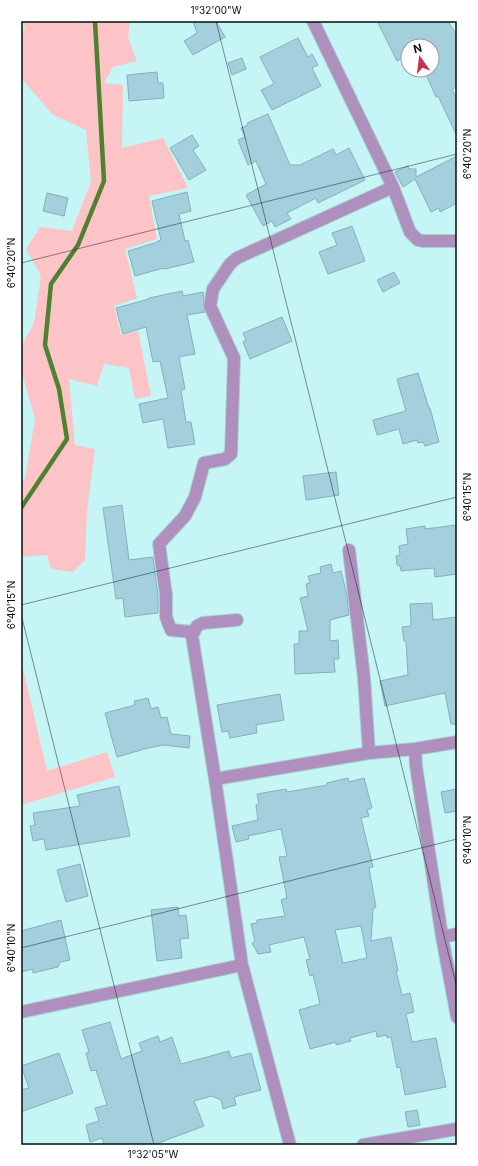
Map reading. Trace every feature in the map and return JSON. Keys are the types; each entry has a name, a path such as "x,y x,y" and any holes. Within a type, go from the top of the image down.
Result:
{"street":[{"path":"313,21 393,188 410,232 413,236 423,241 457,241"},
{"path":"193,632 171,630 166,617 166,595 158,544 185,516 195,497 204,463 225,459 231,454 234,358 210,306 213,289 230,264 238,258 393,188"},
{"path":"349,550 364,678 369,752"},
{"path":"237,620 203,623 197,626 192,636 193,647 215,779 242,965 290,1145"},
{"path":"215,779 369,752 415,749 457,742"},
{"path":"415,749 416,766 442,937 457,1017"},
{"path":"442,937 457,934"},
{"path":"21,1012 242,965"},
{"path":"363,1145 457,1129"}],"shaded area":[{"path":"23,21 130,21 128,38 137,61 113,67 104,83 123,85 122,148 163,138 188,188 149,196 157,239 125,249 137,298 114,306 121,335 138,331 151,396 135,399 129,368 104,364 97,386 69,379 75,445 95,449 87,511 85,560 73,572 51,569 47,555 21,557 21,482 25,478 35,419 21,370 21,347 34,323 41,276 26,249 40,227 72,231 91,182 86,130 53,115 21,78 21,31 25,30"},
{"path":"21,660 47,771 107,752 115,777 21,805"}],"building":[{"path":"193,21 216,21 225,37 193,55 184,41 197,33"},
{"path":"377,21 448,21 457,36 457,87 452,89 457,100 457,136 428,78 440,78 440,38 400,38 400,59 397,61"},
{"path":"298,38 308,57 312,54 318,65 312,68 321,86 272,110 261,90 274,84 260,57"},
{"path":"242,58 246,69 232,75 228,63"},
{"path":"157,72 158,83 163,83 164,98 129,101 127,75"},
{"path":"268,114 290,165 300,165 333,149 336,155 349,148 365,180 318,203 316,198 287,213 291,219 275,227 272,221 263,226 246,195 266,184 256,161 248,165 238,140 245,137 241,128 248,125 247,123"},
{"path":"192,135 199,146 193,150 206,170 189,180 170,148"},
{"path":"457,156 457,203 440,212 439,208 431,212 415,179 403,187 395,172 408,166 409,169 416,169 416,177"},
{"path":"187,192 191,211 179,214 185,241 188,240 194,262 135,276 128,251 161,240 152,201"},
{"path":"47,193 68,198 64,216 43,211"},
{"path":"352,226 365,261 328,274 319,252 337,245 332,233"},
{"path":"394,272 400,283 383,292 377,280"},
{"path":"182,291 183,296 203,292 204,299 203,305 205,312 187,315 195,354 179,357 185,389 181,390 186,422 191,422 195,444 168,448 163,419 143,423 139,404 168,398 160,361 153,362 146,327 123,334 116,308 149,298"},
{"path":"282,317 292,341 250,359 243,342 246,340 243,333"},
{"path":"418,373 430,408 439,442 425,446 423,442 418,443 417,440 403,444 399,429 377,435 373,420 406,411 397,379"},
{"path":"336,472 339,495 306,500 303,476"},
{"path":"122,505 129,560 153,557 158,596 158,613 125,617 123,598 116,599 103,508"},
{"path":"457,525 457,574 435,577 434,568 401,571 400,566 397,565 396,556 400,555 399,546 408,544 406,529 425,526 425,529"},
{"path":"331,564 333,573 341,571 347,595 349,615 330,620 330,641 338,640 339,659 334,659 335,672 295,674 294,644 299,644 299,631 308,631 300,598 308,596 306,584 310,583 308,576 321,573 320,567"},
{"path":"432,603 433,620 457,617 457,724 451,724 445,693 385,706 380,681 408,675 406,641 404,641 402,627 411,626 410,604"},
{"path":"280,694 284,720 256,725 257,733 230,738 228,731 222,732 217,705"},
{"path":"148,698 151,709 158,707 161,718 167,717 171,734 190,736 189,748 164,745 117,757 105,713 135,705 134,701"},
{"path":"348,778 349,782 364,778 372,808 367,810 369,816 361,818 373,867 369,868 376,907 373,909 371,941 391,937 398,971 396,971 402,995 410,993 414,1012 406,1014 412,1042 436,1038 446,1087 405,1095 400,1067 397,1068 391,1037 387,1038 387,1035 377,1037 376,1031 350,1038 351,1041 336,1045 336,1042 310,1049 299,1010 320,1004 313,975 310,976 306,960 310,959 304,937 269,945 271,952 258,954 252,943 255,942 251,924 257,923 257,920 285,916 281,900 287,898 279,857 287,856 281,829 248,836 249,839 236,842 232,826 258,820 256,805 259,804 257,794 286,789 287,792 327,785 327,783","holes":["361,926 367,958 343,963 335,930"]},
{"path":"119,786 130,836 46,850 44,839 33,841 30,826 35,825 33,813 80,806 77,795"},
{"path":"457,789 457,811 445,813 441,792"},
{"path":"80,864 88,896 66,902 57,870"},
{"path":"178,907 179,916 186,915 189,938 180,939 182,958 157,961 151,910"},
{"path":"61,920 70,960 60,962 58,967 33,973 33,969 21,972 21,931"},
{"path":"110,1022 121,1059 142,1051 139,1043 158,1036 160,1042 172,1037 181,1064 229,1051 231,1058 251,1053 261,1090 234,1097 236,1105 223,1109 221,1100 212,1096 194,1101 204,1126 153,1145 104,1145 102,1138 90,1142 86,1125 99,1121 95,1108 107,1105 96,1070 91,1071 86,1053 89,1052 82,1030"},
{"path":"59,1053 73,1093 21,1112 21,1090 29,1088 21,1066"},
{"path":"417,1110 420,1125 408,1127 405,1112"}],"waterway":[{"path":"21,508 67,439 59,389 45,345 51,284 78,245 104,181 95,21"}]}
